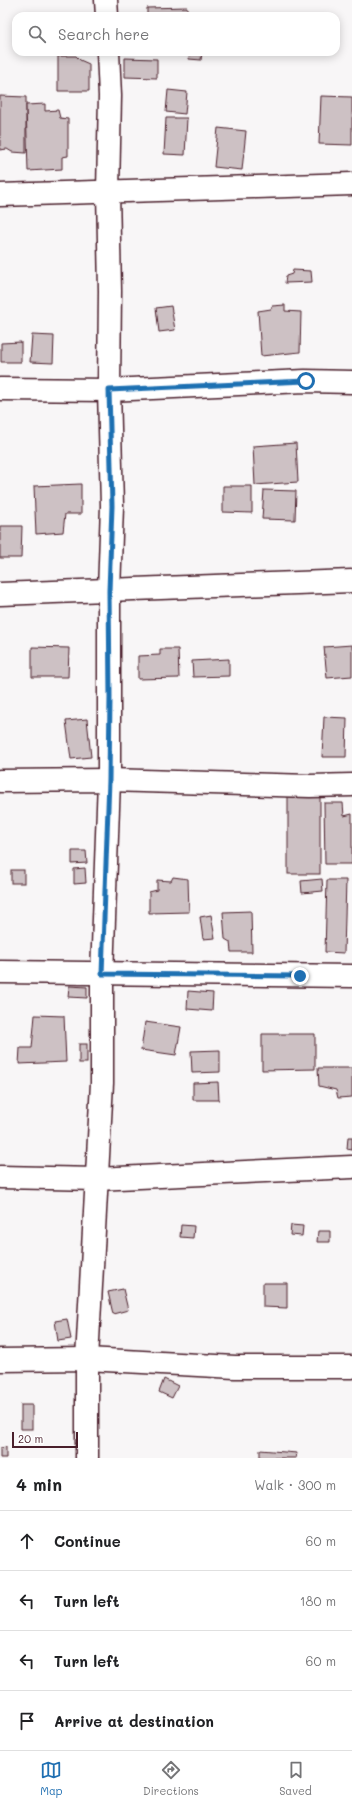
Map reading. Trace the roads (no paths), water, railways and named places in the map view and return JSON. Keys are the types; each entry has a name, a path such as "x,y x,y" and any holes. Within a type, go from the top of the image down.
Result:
{"street":[{"path":"106,0 106,12"},
{"path":"87,1458 86,1359 102,1083 102,974 109,780 109,591 112,506 109,390 110,291 108,190 110,96 108,56"},
{"path":"0,195 108,190 352,184"},
{"path":"0,389 109,390 306,381 352,382"},
{"path":"0,594 352,581"},
{"path":"0,781 109,780 310,786 352,785"},
{"path":"0,972 352,976"},
{"path":"0,1177 97,1179 352,1167"},
{"path":"0,1360 86,1359 234,1367 352,1367"}]}
